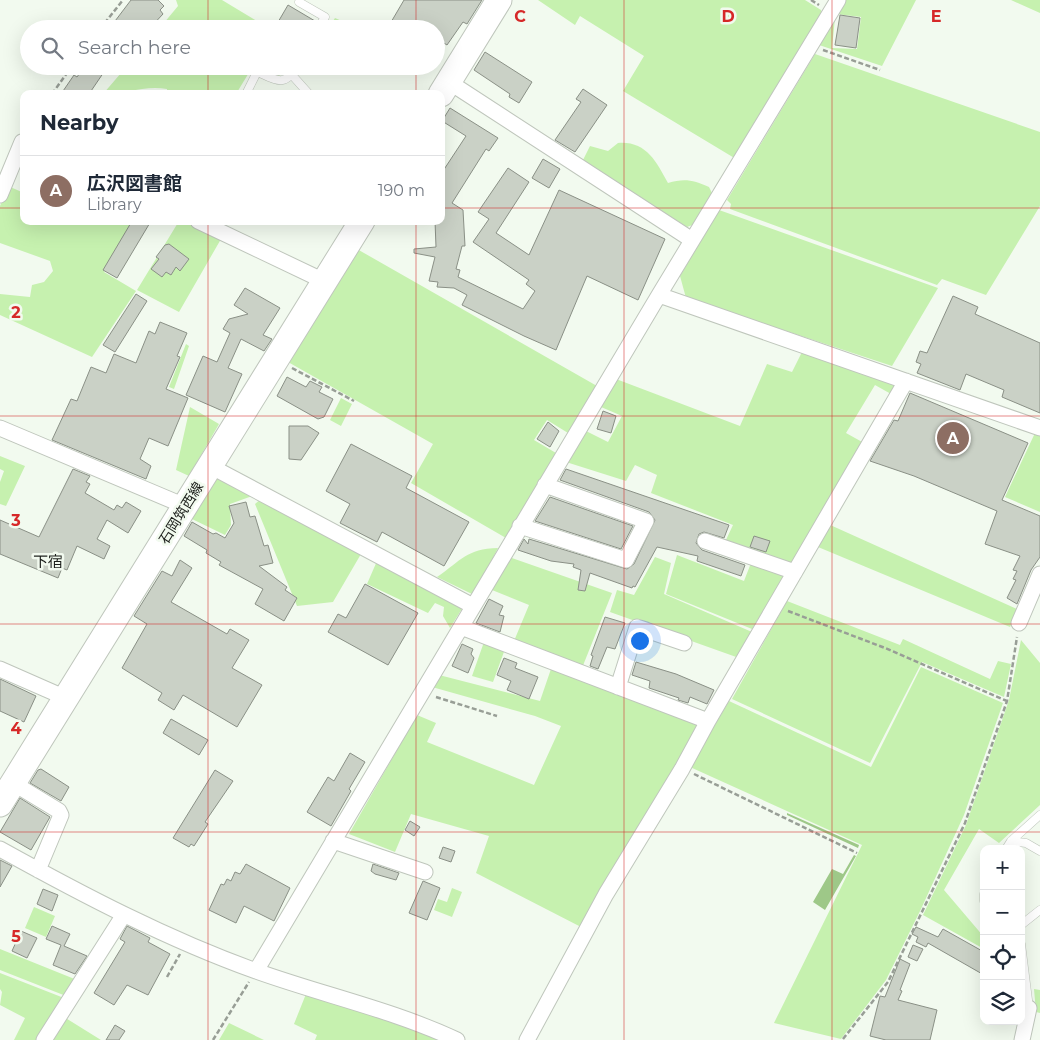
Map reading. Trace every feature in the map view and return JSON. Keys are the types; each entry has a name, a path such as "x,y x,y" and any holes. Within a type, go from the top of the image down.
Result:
{"main road":[{"path":"445,88 499,0"},
{"name":"石岡筑西線","path":"0,804 359,225"}],"street":[{"path":"256,971 520,526 838,0"},
{"path":"445,88 692,240"},
{"path":"0,195 20,147"},
{"path":"210,225 324,281"},
{"path":"659,295 1040,428"},
{"path":"530,1039 606,894 682,768 906,381"},
{"path":"0,428 185,506"},
{"path":"210,466 473,606"},
{"path":"520,526 626,560 646,521 545,485"},
{"path":"705,540 795,572"},
{"path":"1019,623 1040,574"},
{"path":"461,627 708,721"},
{"path":"618,687 637,627 684,643"},
{"path":"0,669 66,698"},
{"path":"13,783 59,811 61,815 38,870"},
{"path":"334,841 425,872"},
{"path":"0,849 123,916 256,971 429,1027 457,1040"},
{"path":"44,1040 123,916"},
{"path":"1022,1040 1028,1008"}],"lane":[{"path":"299,2 325,17 323,20"},
{"path":"248,90 256,75"},
{"path":"268,75 276,80 285,80 292,75 305,90"},
{"path":"1008,845 1040,815"},
{"path":"1011,841 1026,843 1040,851"},
{"path":"1025,922 1040,910"},
{"path":"1025,980 1028,1008"}],"path":[{"path":"107,20 123,0"},
{"path":"811,45 880,70"},
{"path":"55,90 66,75"},
{"path":"286,365 354,401"},
{"path":"775,606 885,648 1007,700"},
{"path":"843,1040 888,982 965,823 1007,700 1019,623"},
{"path":"422,692 496,716"},
{"path":"682,768 857,853"},
{"path":"167,977 186,942"},
{"path":"213,1040 256,971"}],"shaded area":[{"path":"176,0 222,0 255,20 166,20 178,6"},
{"path":"538,0 805,0 821,10 822,15 736,159 623,91 644,56 580,16 575,25"},
{"path":"844,0 916,0 882,66 819,45 835,18 832,48 857,49 861,17 836,14"},
{"path":"1011,0 1040,0 1040,13"},
{"path":"815,54 1040,132 1040,206 986,295 942,279 937,285 730,209 731,204 727,200"},
{"path":"119,75 248,75 238,90 167,90 159,88 106,90"},
{"path":"618,143 628,143 643,149 654,160 668,183 689,180 709,187 714,197 695,224 687,227 582,162 590,146 608,151"},
{"path":"8,186 20,191 20,225 131,225 104,272 136,291 92,357 0,315 0,294 30,297 32,285 44,282 53,271 50,261 0,243 0,206"},
{"path":"719,210 938,288 892,366 686,298 680,276"},
{"path":"177,225 194,225 221,239 179,312 137,290"},
{"path":"357,249 597,386 568,433 547,420 534,440 556,453 506,538 411,483 433,444 288,362"},
{"path":"186,344 189,346 174,389 169,387"},
{"path":"803,350 899,383 891,394 875,385 846,433 864,443 792,565 725,542 733,525 651,493 657,475 635,465 626,481 566,462 584,430 608,442 622,416 601,407 616,379 740,426 767,364 792,372"},
{"path":"341,398 352,404 341,426 330,420"},
{"path":"190,407 219,424 189,476 176,470"},
{"path":"1035,433 1040,436 1040,512 1005,497"},
{"path":"0,456 25,466 6,506 0,504 0,482 4,471 0,469"},
{"path":"218,476 255,495 230,504 231,525 225,535 192,519"},
{"path":"262,498 361,554 333,602 297,606 255,504"},
{"path":"828,524 1019,610 1010,627 818,547"},
{"path":"498,548 474,595 437,577 471,553"},
{"path":"677,555 744,581 751,563 786,574 752,629 666,594"},
{"path":"509,557 612,593 582,668 514,641 529,605 492,590"},
{"path":"655,557 671,563 664,594 752,632 739,658 610,612 617,590 634,595"},
{"path":"377,561 463,607 450,628 443,616 444,607 435,603 428,613 367,584"},
{"path":"787,601 900,645 903,639 990,679 998,661 1011,664 1004,697 922,662 870,763 732,699"},
{"path":"1021,640 1040,663 1040,805 999,843 979,829 944,890 980,932 980,947 923,915 966,825 1009,700"},
{"path":"484,642 505,649 493,682 472,676"},
{"path":"552,666 701,723 581,927 476,873 489,836 411,814 395,852 349,834 417,715 436,723 427,742 534,785 561,726 535,716 432,687 439,675 540,701"},
{"path":"921,667 1003,703 964,815 886,980 841,1039 774,1023 862,845 690,767 729,701 871,767"},
{"path":"787,813 859,845 858,848 787,815"},
{"path":"854,855 856,856 825,910 813,902 832,869 843,874"},
{"path":"452,888 462,892 452,917 434,910 438,899 447,902"},
{"path":"34,907 55,916 46,937 25,928"},
{"path":"0,949 77,980 66,996 0,970"},
{"path":"0,973 64,998 37,1040 14,1040 25,1018 0,1005 2,992 0,989"},
{"path":"1034,989 1040,990 1040,1013 1036,1012"},
{"path":"306,994 429,1033 445,1040 315,1040 317,1035 294,1024"},
{"path":"64,1017 101,1040 49,1040"},
{"path":"229,1023 264,1040 219,1040"}],"building":[{"path":"131,0 158,0 164,6 160,10 163,14 157,20 116,20"},
{"path":"404,0 482,0 467,24 463,22 447,45 445,44 445,20 392,20"},
{"path":"288,5 313,20 279,20"},
{"path":"840,15 860,18 856,48 835,45"},
{"path":"485,52 532,82 519,103 509,97 510,94 474,70"},
{"path":"74,75 77,77 78,75 102,75 92,90 64,90"},
{"path":"583,89 607,105 575,152 555,140 581,102 576,99"},
{"path":"450,108 498,138 489,151 486,149 452,203 463,210 465,246 462,246 456,269 460,270 458,277 523,309 535,291 526,284 529,280 473,242 489,219 478,212 508,168 529,182 496,233 529,255 559,190 665,239 638,300 587,276 556,350 462,305 467,295 454,288 437,287 438,282 429,281 435,257 414,253 414,249 436,247 435,225 445,225 445,168 466,136 445,123 445,116"},
{"path":"543,159 560,169 549,188 532,178"},
{"path":"130,225 149,225 117,278 103,270"},
{"path":"169,244 189,259 180,271 176,267 171,275 166,272 162,277 151,269 159,259 156,257 165,245"},
{"path":"245,288 280,308 263,335 272,339 264,351 241,339 228,368 242,374 225,412 186,395 203,356 217,362 230,333 223,329 229,319 248,314 234,305"},
{"path":"136,294 147,301 115,352 103,345"},
{"path":"953,296 978,307 975,314 1040,343 1040,413 1002,397 1004,390 966,374 960,390 917,373 921,364 916,362 920,351 927,353"},
{"path":"160,322 187,333 177,356 180,357 166,389 188,398 168,446 149,438 140,459 151,466 146,479 52,440 71,399 77,401 91,367 106,373 114,354 136,363 149,331 155,334"},
{"path":"287,377 306,387 310,381 322,387 319,392 333,399 324,417 318,419 277,396"},
{"path":"910,393 1028,443 1002,500 1040,516 1040,557 1031,570 1017,604 1007,598 1016,580 1013,579 1017,571 1013,570 1020,556 985,544 997,511 914,476 870,461 894,420 898,421"},
{"path":"603,411 616,416 611,433 597,429"},
{"path":"548,422 559,431 550,447 537,439"},
{"path":"289,426 308,426 319,433 301,460 289,459"},
{"path":"351,444 412,476 406,488 469,522 444,566 382,532 377,542 340,523 350,504 326,491"},
{"path":"73,469 90,476 86,482 90,484 85,493 114,510 117,505 122,508 126,502 141,511 128,533 107,520 97,539 110,546 104,559 77,546 67,570 62,568 58,578 0,554 0,520 39,537"},
{"path":"566,469 729,525 724,538 704,532 699,534 696,543 702,550 745,565 741,576 697,561 698,556 657,547 635,587 633,586 632,588 590,573 585,591 578,590 581,570 573,567 574,564 551,561 518,550 524,539 528,544 529,539 627,569 634,564 655,520 649,512 560,480"},
{"path":"550,497 633,526 621,549 535,521"},
{"path":"246,502 250,517 255,516 264,546 268,545 273,563 259,566 287,587 285,590 297,598 284,621 255,604 263,589 219,565 221,562 206,553 207,550 184,536 192,522 213,534 216,533 225,538 234,523 229,506"},
{"path":"754,536 770,541 766,552 750,547"},
{"path":"180,560 192,568 171,602 227,634 230,629 249,640 232,668 262,685 237,727 183,695 174,710 158,700 162,693 122,668 147,624 134,616 162,571 172,576"},
{"path":"365,584 418,613 388,665 328,632 338,614 346,618"},
{"path":"489,599 503,606 499,615 504,616 500,632 476,623"},
{"path":"605,617 625,623 615,649 607,647 598,669 590,666 593,656 591,655"},
{"path":"462,644 473,649 471,654 474,658 468,673 452,666"},
{"path":"504,658 517,663 515,668 538,677 529,699 507,690 511,681 497,675"},
{"path":"636,662 676,674 714,690 707,704 690,697 688,703 678,700 679,698 649,688 650,681 632,675"},
{"path":"0,679 36,696 24,722 0,711"},
{"path":"171,719 208,740 199,755 163,733"},
{"path":"350,753 365,762 331,826 307,812 328,777 334,781"},
{"path":"41,769 69,787 61,801 30,783 38,770"},
{"path":"215,770 233,781 205,822 208,824 194,846 191,844 189,847 173,838"},
{"path":"20,798 50,817 31,850 0,832"},
{"path":"410,821 420,827 414,836 405,830"},
{"path":"443,847 455,851 451,862 439,858"},
{"path":"0,860 12,866 0,887"},
{"path":"246,864 290,888 274,921 244,906 236,923 209,910 221,884 224,885 227,879 231,881 235,872 240,874"},
{"path":"373,864 399,873 396,880 375,874 371,871"},
{"path":"423,881 440,888 427,920 409,913"},
{"path":"43,889 58,895 52,911 37,904"},
{"path":"52,926 70,934 64,946 87,956 75,974 53,965 61,945 46,939"},
{"path":"127,926 150,938 148,942 170,954 148,995 127,985 114,1005 94,993 125,942 120,939"},
{"path":"916,927 938,937 943,929 980,950 980,973 928,943 926,947 916,942 918,937 912,934"},
{"path":"21,931 37,938 27,958 12,951"},
{"path":"913,945 923,949 917,961 908,957"},
{"path":"900,959 910,964 898,1000 937,1010 930,1040 886,1040 870,1036 880,996 885,997"},
{"path":"115,1025 125,1031 119,1040 106,1040"}],"place":[{"name":"広沢図書館","path":"953,438"}],"district":[{"name":"下宿","path":"48,562"}]}
